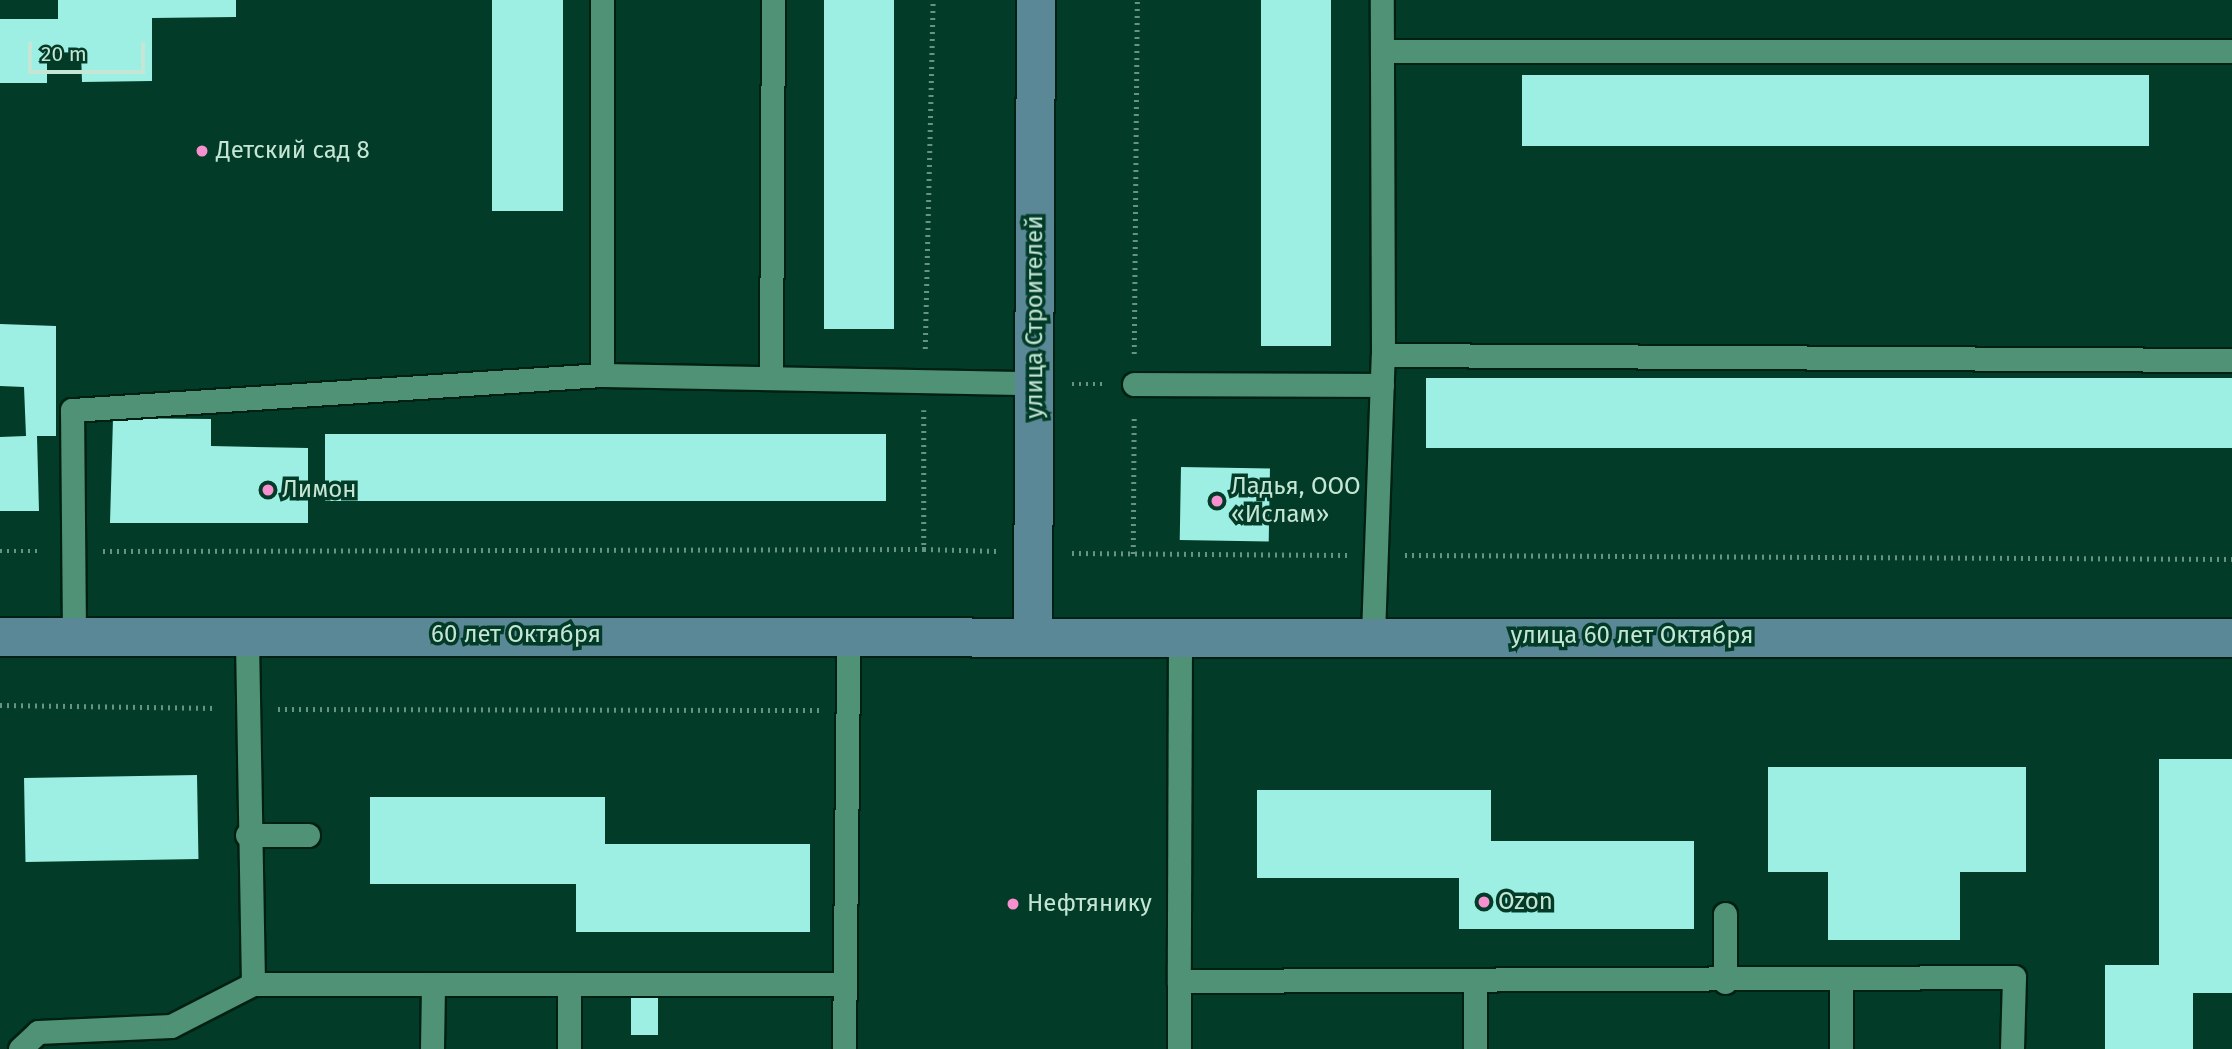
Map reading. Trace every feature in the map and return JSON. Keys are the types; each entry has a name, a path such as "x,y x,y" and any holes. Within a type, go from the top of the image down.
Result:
{"main road":[{"name":"улица Строителей","path":"1032,634 1037,0"},
{"name":"60 лет Октября","path":"0,636 1032,634"},
{"name":"улица 60 лет Октября","path":"1032,634 2232,638"}],"lane":[{"path":"602,0 602,375"},
{"path":"771,376 773,0"},
{"path":"1373,635 1383,355 1382,0"},
{"path":"1383,51 2232,51"},
{"path":"1383,355 2232,360"},
{"path":"74,636 72,410 602,375 771,376 924,384 1034,383"},
{"path":"1134,384 1382,385"},
{"path":"247,635 247,835 253,984"},
{"path":"844,1049 848,635"},
{"path":"1179,1049 1180,635"},
{"path":"247,835 308,835"},
{"path":"1726,914 1726,982"},
{"path":"1179,981 1726,982 2014,977 2012,1049"},
{"path":"1841,978 1841,1049"},
{"path":"1475,980 1475,1049"},
{"path":"20,1049 38,1032 172,1026 253,984 845,984"},
{"path":"432,1049 433,985"},
{"path":"569,985 569,1049"}],"path":[{"path":"1137,0 1133,554 2232,559"},
{"path":"1034,383 1134,384"},
{"path":"0,551 924,550"},
{"path":"0,705 247,709 847,710"}],"building":[{"path":"58,0 236,0 236,17 152,18 152,81 82,82 81,52 47,53 47,83 0,83 0,19 58,19"},
{"path":"492,0 563,0 563,211 492,211"},
{"path":"824,0 894,0 894,329 824,329"},
{"path":"1261,0 1331,0 1331,346 1261,346"},
{"path":"1522,75 2149,75 2149,146 1522,146"},
{"path":"0,324 56,326 56,436 37,436 39,511 0,511 0,437 26,436 24,387 0,386"},
{"path":"1426,378 2232,378 2232,448 1426,448"},
{"path":"113,418 211,419 211,446 308,448 308,523 110,523"},
{"path":"325,434 886,434 886,501 325,501"},
{"path":"1181,467 1270,469 1269,542 1180,540"},
{"path":"2159,759 2232,759 2232,993 2193,993 2193,1049 2105,1049 2105,965 2159,965"},
{"path":"1768,767 2026,767 2026,872 1960,872 1960,940 1828,940 1828,872 1768,872"},
{"path":"197,775 198,859 25,862 24,778"},
{"path":"1257,790 1491,790 1491,841 1694,841 1694,929 1459,929 1459,878 1257,878"},
{"path":"370,797 605,797 605,844 810,844 810,932 576,932 576,884 370,884"},
{"path":"631,997 658,997 658,1035 631,1035"}],"place":[{"name":"Детский сад 8","path":"202,151"},
{"name":"Лимон","path":"268,490"},
{"name":"Ладья, ООО «Ислам»","path":"1217,501"},
{"name":"Ozon","path":"1484,902"},
{"name":"Нефтянику","path":"1013,904"}]}
